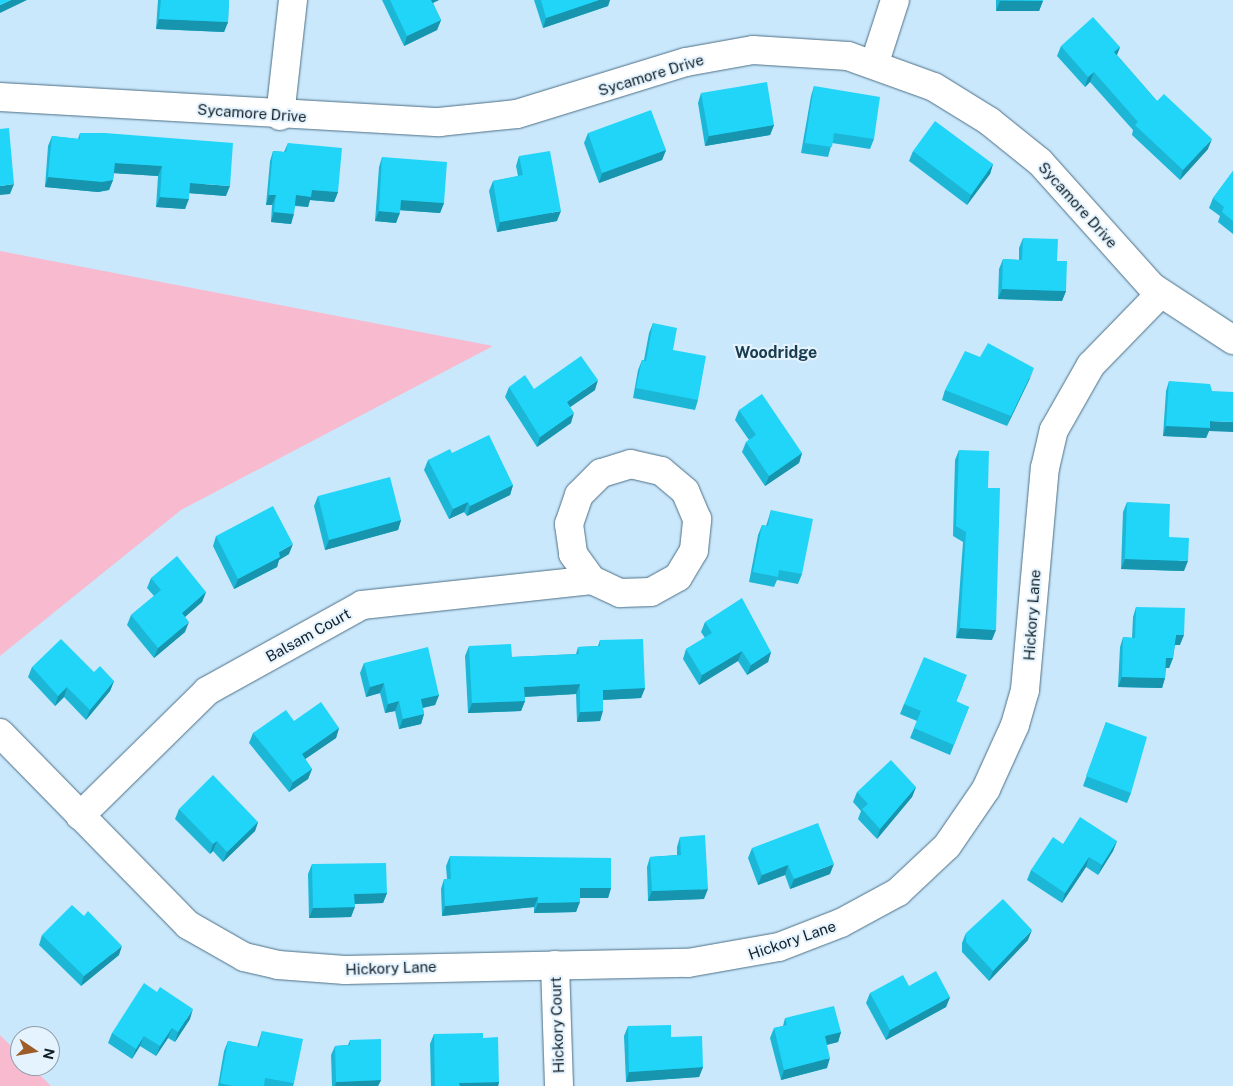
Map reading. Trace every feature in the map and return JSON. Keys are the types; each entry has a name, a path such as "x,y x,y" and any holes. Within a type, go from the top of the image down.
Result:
{"street":[{"path":"280,116 293,0"},
{"path":"875,62 894,0"},
{"name":"Sycamore Drive","path":"0,97 280,116 479,120 555,106 686,62 753,50 817,51 875,62 960,103 1040,162 1160,294 1233,340"},
{"name":"Hickory Lane","path":"0,733 188,925 244,957 286,966 345,970 718,961 779,947 870,909 924,871 947,846 1002,758 1025,690 1045,468 1054,430 1090,365 1160,294"},
{"path":"631,464 661,471 685,491 697,519 694,550 678,577 651,592 620,593 592,580 573,554 569,524 579,495 601,473 631,464"},
{"name":"Balsam Court","path":"80,816 207,691 362,605 592,580"},
{"name":"Hickory Court","path":"555,965 559,1086"}],"shaded area":[{"path":"0,251 493,346 181,510 0,656"},
{"path":"0,1035 10,1045 10,1076 41,1076 51,1086 0,1086"}],"building":[{"path":"0,0 11,0 0,5"},
{"path":"161,0 229,0 228,22 159,19"},
{"path":"390,0 431,0 441,20 407,36"},
{"path":"541,0 599,0 546,18"},
{"path":"1000,0 1043,0 1043,1"},
{"path":"1093,17 1120,47 1114,52 1157,101 1164,94 1212,139 1183,170 1135,125 1138,122 1094,72 1088,77 1061,46"},
{"path":"767,82 774,125 709,136 701,93"},
{"path":"814,86 880,97 874,139 834,133 832,147 805,143"},
{"path":"651,110 666,150 602,173 588,133"},
{"path":"935,121 993,164 971,195 913,151"},
{"path":"9,128 14,184 0,186 0,129"},
{"path":"80,133 105,133 233,143 230,186 190,183 189,199 160,197 162,166 115,163 113,180 102,182 48,177 52,136 80,139"},
{"path":"288,143 342,148 338,192 312,190 311,197 296,195 294,214 274,212 276,195 269,195 273,151 286,152"},
{"path":"550,151 561,211 500,222 493,181 523,175 519,156"},
{"path":"382,157 447,162 444,203 401,200 400,213 379,211"},
{"path":"1233,171 1233,221 1222,212 1224,207 1213,198"},
{"path":"1023,238 1058,239 1057,261 1067,261 1066,291 1002,289 1003,259 1022,260"},
{"path":"653,323 677,328 673,350 706,356 698,400 636,388 642,360 646,361"},
{"path":"988,343 1034,368 1011,416 945,390 965,351 980,357"},
{"path":"581,356 598,380 567,402 574,413 540,437 509,387 525,375 534,389"},
{"path":"1169,381 1210,384 1212,391 1233,392 1233,422 1210,421 1210,428 1166,426"},
{"path":"762,394 802,453 769,476 746,442 756,435 739,410"},
{"path":"489,435 513,485 470,506 468,502 453,509 428,460 450,449 452,453"},
{"path":"959,450 989,451 988,488 1000,488 996,630 960,628 966,532 956,526"},
{"path":"390,477 401,520 329,540 318,496"},
{"path":"1127,502 1170,504 1169,537 1189,538 1188,561 1125,559"},
{"path":"273,506 293,544 279,552 280,557 238,579 216,536"},
{"path":"771,510 813,519 802,574 779,570 778,577 753,572 762,525 768,526"},
{"path":"177,556 206,592 182,613 189,622 158,648 131,615 161,590 151,578"},
{"path":"742,598 771,652 751,665 742,651 702,675 686,649 712,633 705,622"},
{"path":"1136,607 1185,608 1184,635 1176,635 1173,658 1166,658 1165,678 1122,677 1123,637 1135,638"},
{"path":"61,639 94,672 100,666 114,681 90,710 67,687 58,696 32,667"},
{"path":"643,639 645,688 603,690 603,711 580,712 580,684 524,687 525,701 472,703 469,646 511,644 512,657 579,654 578,647 600,646 600,640"},
{"path":"428,647 439,695 421,699 424,714 403,719 399,701 388,704 384,683 370,687 364,663"},
{"path":"924,657 967,675 956,701 969,707 954,745 914,728 921,711 904,704"},
{"path":"321,702 339,728 302,754 312,769 293,782 253,733 286,710 294,721"},
{"path":"1106,722 1147,737 1131,793 1086,776"},
{"path":"891,760 916,787 880,829 862,809 868,804 857,792"},
{"path":"213,775 258,822 227,852 217,841 213,844 179,809"},
{"path":"1080,817 1117,841 1102,865 1089,857 1065,893 1031,870 1053,837 1063,844"},
{"path":"818,823 834,864 794,879 788,865 762,875 752,848"},
{"path":"705,835 708,889 652,891 650,857 681,855 680,837"},
{"path":"450,856 611,858 611,888 580,888 580,902 538,903 538,897 445,906 444,879 451,879"},
{"path":"386,863 387,893 354,894 355,907 313,908 312,864"},
{"path":"1003,899 1032,930 993,971 966,942 966,933"},
{"path":"72,905 84,916 88,911 122,946 84,976 42,935"},
{"path":"936,971 950,997 890,1030 870,993 903,975 909,986"},
{"path":"144,983 157,992 160,987 193,1009 178,1032 172,1028 160,1046 144,1036 136,1049 112,1033"},
{"path":"834,1006 841,1032 825,1036 830,1058 784,1070 774,1028 787,1025 785,1018"},
{"path":"671,1025 671,1037 702,1036 703,1067 629,1072 628,1026"},
{"path":"262,1031 303,1039 294,1083 265,1078 264,1086 233,1086 220,1083 228,1041 259,1047"},
{"path":"483,1033 483,1038 498,1037 499,1082 459,1083 460,1086 435,1086 434,1034"},
{"path":"381,1039 381,1080 336,1082 335,1046 350,1045 350,1040"}],"district":[{"name":"Woodridge","path":"776,353"}]}
